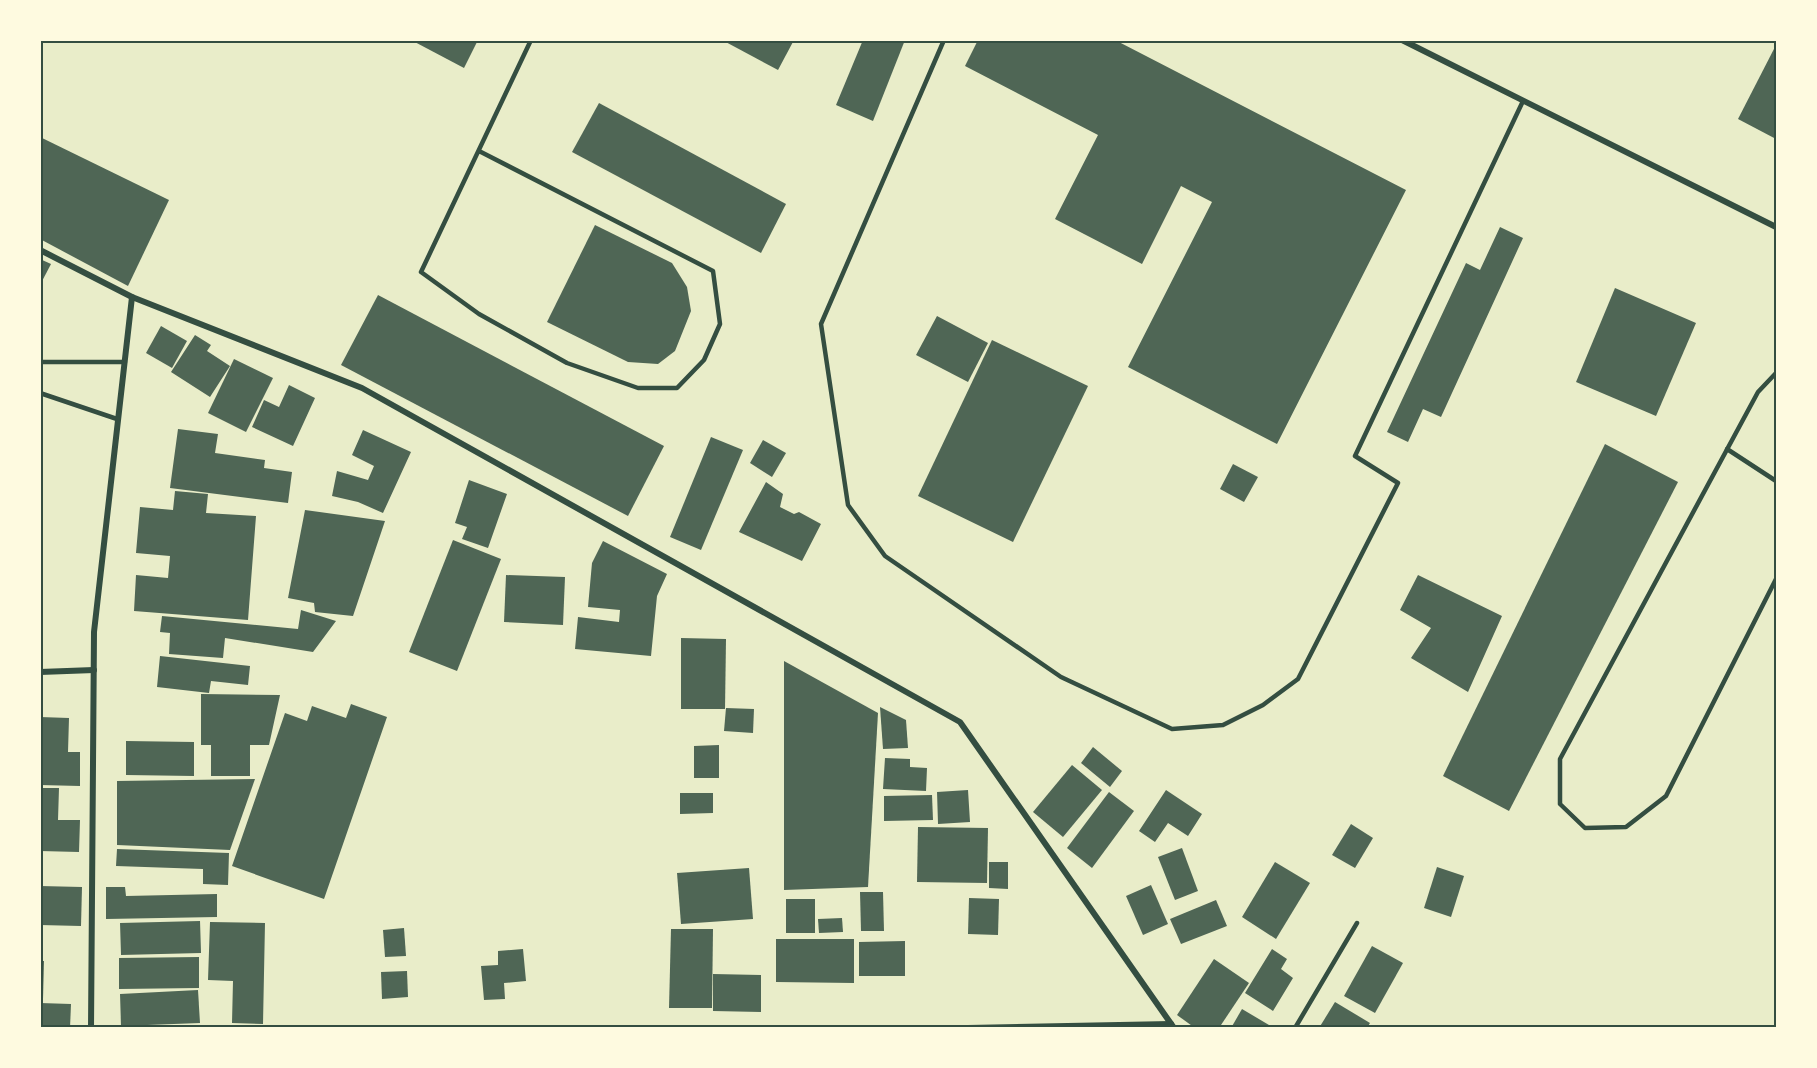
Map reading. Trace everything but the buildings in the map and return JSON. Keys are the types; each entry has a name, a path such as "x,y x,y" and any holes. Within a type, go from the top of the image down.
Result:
{"street":[{"path":"1402,40 1776,226"},
{"path":"40,250 132,297 362,388 960,722 1173,1026"},
{"path":"92,1028 94,632 132,297"},
{"path":"40,672 94,670"},
{"path":"968,1028 1173,1026"}],"lane":[{"path":"479,151 713,271 720,324 704,360 677,388 638,388 567,363 479,314 421,272 531,40"},
{"path":"944,40 822,324 848,505 885,556 969,615 1061,677 1172,729 1223,725 1263,705 1298,679 1398,483 1355,456 1523,101"},
{"path":"40,362 125,362"},
{"path":"1776,374 1758,392 1560,759 1560,804 1585,828 1626,827 1666,796 1776,579"},
{"path":"40,393 117,419"},
{"path":"1727,449 1776,481"},
{"path":"1295,1028 1357,923"}]}
